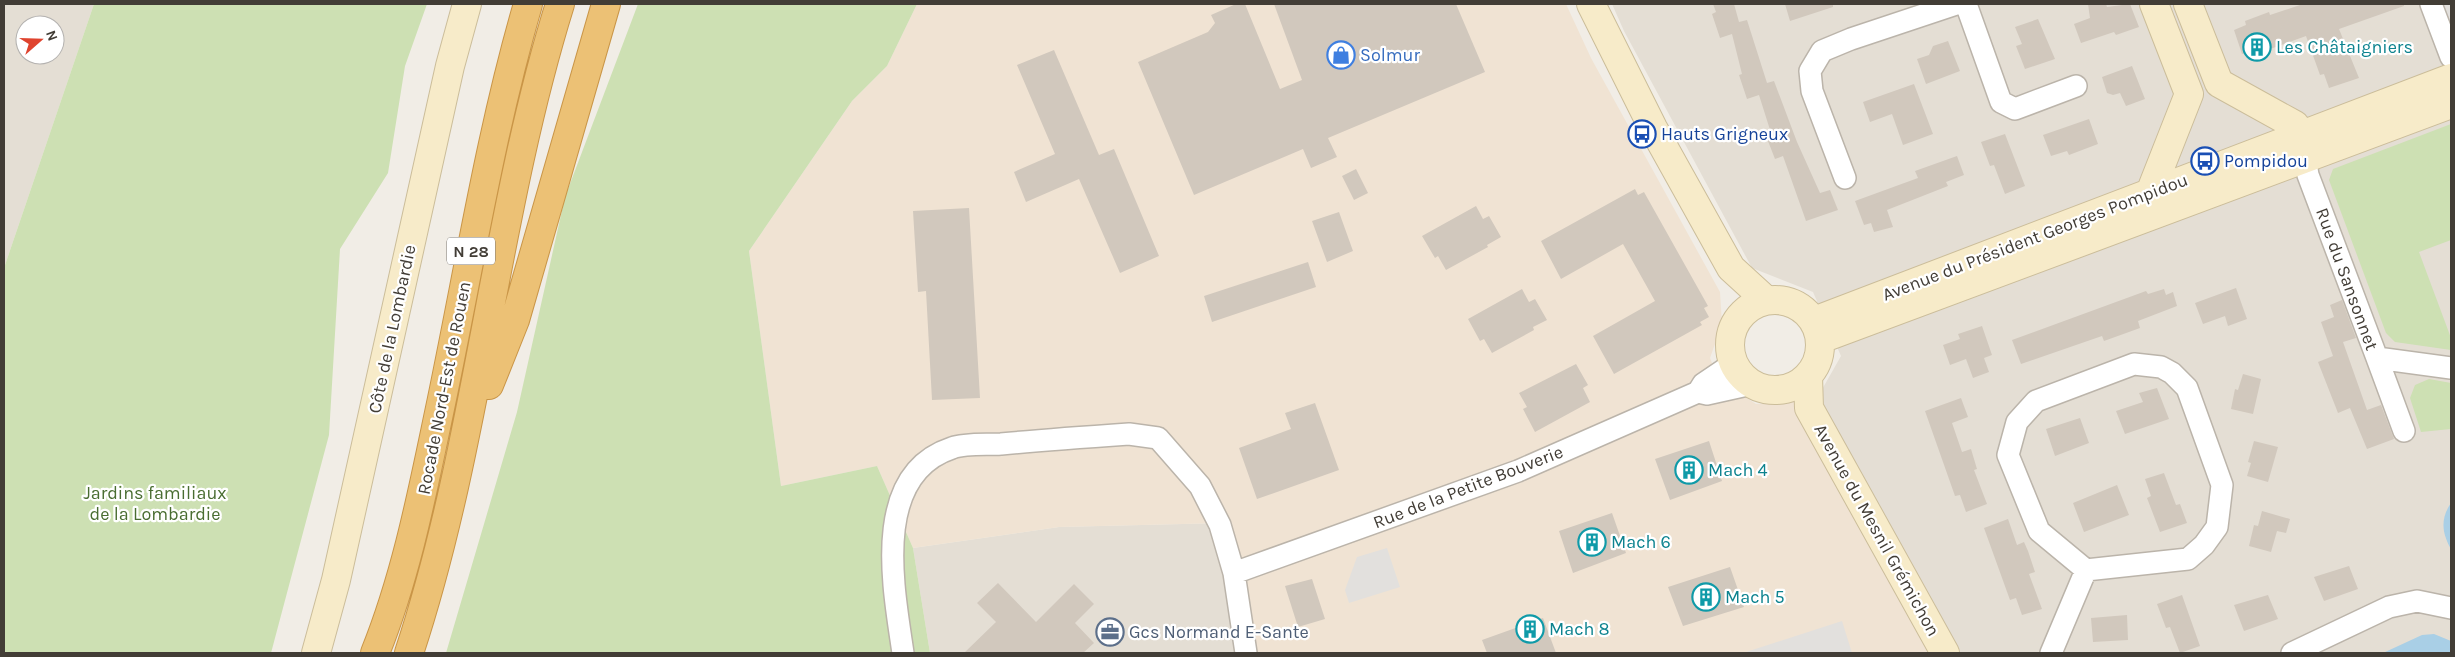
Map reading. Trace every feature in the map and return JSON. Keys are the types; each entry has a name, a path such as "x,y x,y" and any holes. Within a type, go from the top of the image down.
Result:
{"highway":[{"name":"Rocade Nord-Est de Rouen","path":"375,653 398,590 421,499 490,156 509,69 528,4"},
{"name":"Rocade Nord-Est de Rouen","path":"409,653 429,592 465,444 518,172 546,49 560,4"},
{"path":"465,444 515,320 606,4"}],"street":[{"name":"Côte de la Lombardie","path":"316,653 336,580 450,66 467,4"},
{"path":"1591,4 1653,128 1731,268 1766,300"},
{"path":"1846,178 1812,91 1810,71 1822,51 1851,39 1956,4"},
{"path":"1966,4 2001,102 2015,110 2076,86"},
{"path":"2154,4 2188,94 2154,203"},
{"path":"2188,4 2218,84 2295,125 2303,146"},
{"path":"2431,4 2451,57"},
{"name":"Avenue du Président Georges Pompidou","path":"1817,330 2303,146 2451,78"},
{"path":"2188,94 2218,84"},
{"name":"Avenue du Président Georges Pompidou","path":"2303,146 2451,104"},
{"name":"Rue du Sansonnet","path":"2303,146 2308,175 2377,358 2451,368"},
{"path":"1731,268 1737,300 1736,323"},
{"path":"1766,300 1782,300 1803,309 1817,330 1816,364 1808,376 1795,386 1780,390 1767,390 1752,384 1743,376 1734,363 1730,349 1731,333 1736,323 1746,311 1766,300"},
{"path":"2377,358 2404,431"},
{"name":"Rue de la Petite Bouverie","path":"1234,573 1524,469 1698,392 1703,384 1734,363"},
{"path":"2134,364 2161,367 2172,373 2187,388 2222,485 2217,527 2204,545 2188,559 2086,570 2039,531 2008,454 2017,422 2036,401 2134,364"},
{"name":"Avenue du Mesnil Grémichon","path":"1808,376 1809,408 1945,653"},
{"name":"Rue de la Petite Bouverie","path":"1698,392 1707,394 1752,384"},
{"name":"Avenue du Mesnil Grémichon","path":"1780,390 1809,408"},
{"path":"903,653 891,569 892,535 903,490 925,462 952,447 1129,434 1158,438 1200,486 1220,525 1234,573 1246,653"},
{"path":"2051,653 2086,570"},
{"path":"2292,653 2389,607 2417,601 2451,608"}],"shaded area":[{"path":"4,4 94,4 4,268"},
{"path":"917,4 1566,4 1591,58 1720,292 1722,324 1710,358 1719,380 1756,404 1816,400 1950,653 1255,653 1224,523 1059,527 913,548 877,466 781,486 749,251 852,101 887,66"},
{"path":"1612,4 2451,4 2451,653 1950,653 1816,400 1841,356 1813,292 1752,268 1624,31"},
{"path":"2431,4 2451,4 2451,51"},
{"path":"1224,523 1255,653 930,653 913,548 1059,527"},
{"path":"1387,548 1400,587 1349,603 1345,590 1357,557"},
{"path":"1842,621 1852,653 1743,653"}],"green space":[{"name":"Jardins familiaux de la Lombardie","path":"94,4 427,4 405,66 388,173 340,249 329,435 271,653 4,653 4,268"},
{"path":"638,4 917,4 887,66 852,101 749,251 781,486 877,466 913,548 930,653 446,653 517,412 565,197"},
{"path":"2451,124 2451,240 2419,252 2451,338 2451,350 2395,342 2386,333 2329,180 2333,169"},
{"path":"2429,379 2451,383 2451,429 2421,432 2410,398 2415,385"}],"water":[{"path":"2451,503 2451,549 2443,526 2447,509"},
{"path":"2434,634 2451,641 2451,653 2383,653 2422,635"}],"building":[{"path":"1236,4 1245,4 1280,89 1302,80 1274,4 1456,4 1485,72 1328,138 1337,157 1311,168 1303,149 1194,195 1138,62 1208,32 1215,23 1211,15"},
{"path":"1713,4 1734,4 1739,22 1747,20 1767,83 1774,81 1797,142 1820,193 1830,190 1838,210 1806,221 1783,156 1775,159 1766,136 1771,133 1759,95 1747,99 1739,75 1742,74 1732,34 1720,38 1712,14 1716,12"},
{"path":"1785,4 1833,4 1833,7 1790,21"},
{"path":"2088,4 2106,4 2107,7 2130,4 2139,27 2116,35 2114,32 2081,43 2074,24 2090,18"},
{"name":"Les Châtaigniers","path":"2303,4 2404,4 2404,6 2339,29 2359,78 2329,88 2324,74 2320,75 2306,36 2251,56 2249,52 2242,54 2234,30 2246,25 2245,21 2269,12 2270,15"},
{"path":"2038,19 2055,59 2025,69 2016,46 2022,44 2015,27"},
{"path":"1948,41 1960,71 1926,84 1917,59 1929,55 1933,46"},
{"path":"1054,50 1099,155 1114,149 1159,256 1120,273 1079,179 1026,202 1014,172 1055,154 1017,65"},
{"path":"2132,66 2145,99 2126,106 2120,93 2113,95 2107,93 2102,77"},
{"path":"1914,84 1933,134 1903,145 1892,114 1870,122 1863,102"},
{"path":"2089,119 2098,144 2069,155 2067,151 2051,156 2043,135"},
{"path":"2005,134 2025,186 2005,194 1994,165 1990,166 1981,142"},
{"path":"1957,156 1964,175 1946,182 1948,186 1887,210 1893,227 1874,232 1871,223 1864,225 1855,201 1918,178 1915,171"},
{"path":"1356,169 1368,193 1354,200 1342,176"},
{"path":"1635,189 1638,195 1644,192 1708,306 1704,308 1709,317 1700,322 1702,325 1614,374 1593,336 1655,301 1623,244 1561,279 1541,241"},
{"path":"1476,206 1483,219 1489,216 1501,237 1487,245 1488,247 1446,270 1438,256 1435,258 1422,236"},
{"path":"969,208 980,398 932,400 926,291 918,292 913,211"},
{"path":"1339,212 1353,251 1327,262 1312,221"},
{"path":"1308,262 1316,287 1212,322 1204,296"},
{"path":"2236,288 2247,319 2228,326 2225,316 2203,324 2195,303"},
{"path":"1522,289 1529,302 1535,299 1547,320 1533,327 1534,330 1492,353 1484,339 1480,341 1468,319"},
{"path":"2164,289 2166,295 2173,292 2177,306 2138,321 2140,328 2104,341 2102,336 2021,364 2012,340 2146,291 2148,294"},
{"path":"2342,300 2356,338 2343,342 2367,410 2381,405 2394,439 2367,449 2350,408 2338,413 2318,362 2333,356 2321,322 2334,317 2330,305"},
{"path":"1982,326 1992,355 1984,358 1989,372 1973,378 1966,359 1950,365 1943,345 1960,339 1958,334"},
{"path":"1576,364 1588,385 1583,388 1590,402 1535,432 1523,409 1527,407 1519,393"},
{"path":"2243,374 2261,379 2253,414 2231,409 2235,389 2238,390"},
{"path":"2157,388 2169,419 2125,434 2116,411 2143,402 2139,393"},
{"path":"1961,398 1968,417 1952,423 1962,452 1971,449 1977,469 1974,470 1987,504 1966,512 1960,495 1955,496 1925,411"},
{"path":"1315,403 1339,470 1257,499 1239,448 1291,429 1285,413"},
{"path":"2080,418 2089,443 2055,456 2046,429"},
{"name":"Mach 4","path":"1709,441 1722,481 1670,500 1655,459"},
{"path":"2254,441 2278,447 2268,482 2247,476 2251,463 2248,462"},
{"path":"2164,473 2176,505 2180,504 2187,523 2160,532 2147,498 2151,496 2145,479"},
{"path":"2117,485 2129,515 2084,532 2073,503"},
{"path":"2262,511 2290,519 2286,533 2277,531 2271,552 2249,546 2254,525 2258,526"},
{"name":"Mach 6","path":"1612,513 1626,553 1573,573 1559,531"},
{"path":"2008,519 2017,545 2024,542 2028,551 2035,572 2029,574 2042,609 2022,615 2016,598 2010,600 1984,528"},
{"path":"2349,566 2358,589 2324,601 2314,577"},
{"name":"Mach 5","path":"1730,567 1744,607 1683,626 1668,587"},
{"path":"1312,579 1325,619 1298,627 1285,586"},
{"path":"998,583 1036,622 1074,584 1094,604 1075,623 1094,643 1083,653 964,653 996,622 977,603"},
{"path":"2182,595 2200,646 2180,653 2170,627 2166,628 2157,604"},
{"path":"2268,595 2278,619 2244,631 2234,605"},
{"path":"2127,615 2128,640 2093,642 2091,618"},
{"name":"Mach 8","path":"1543,618 1556,653 1487,653 1482,640"}],"place":[{"name":"Les Châtaigniers","path":"2257,47"},
{"name":"Solmur","path":"1341,55"},
{"name":"Hauts Grigneux","path":"1642,134"},
{"name":"Pompidou","path":"2205,161"},
{"name":"Mach 4","path":"1689,470"},
{"name":"Mach 6","path":"1592,542"},
{"name":"Mach 5","path":"1706,597"},
{"name":"Mach 8","path":"1530,629"},
{"name":"Gcs Normand E-Sante","path":"1110,632"}]}
